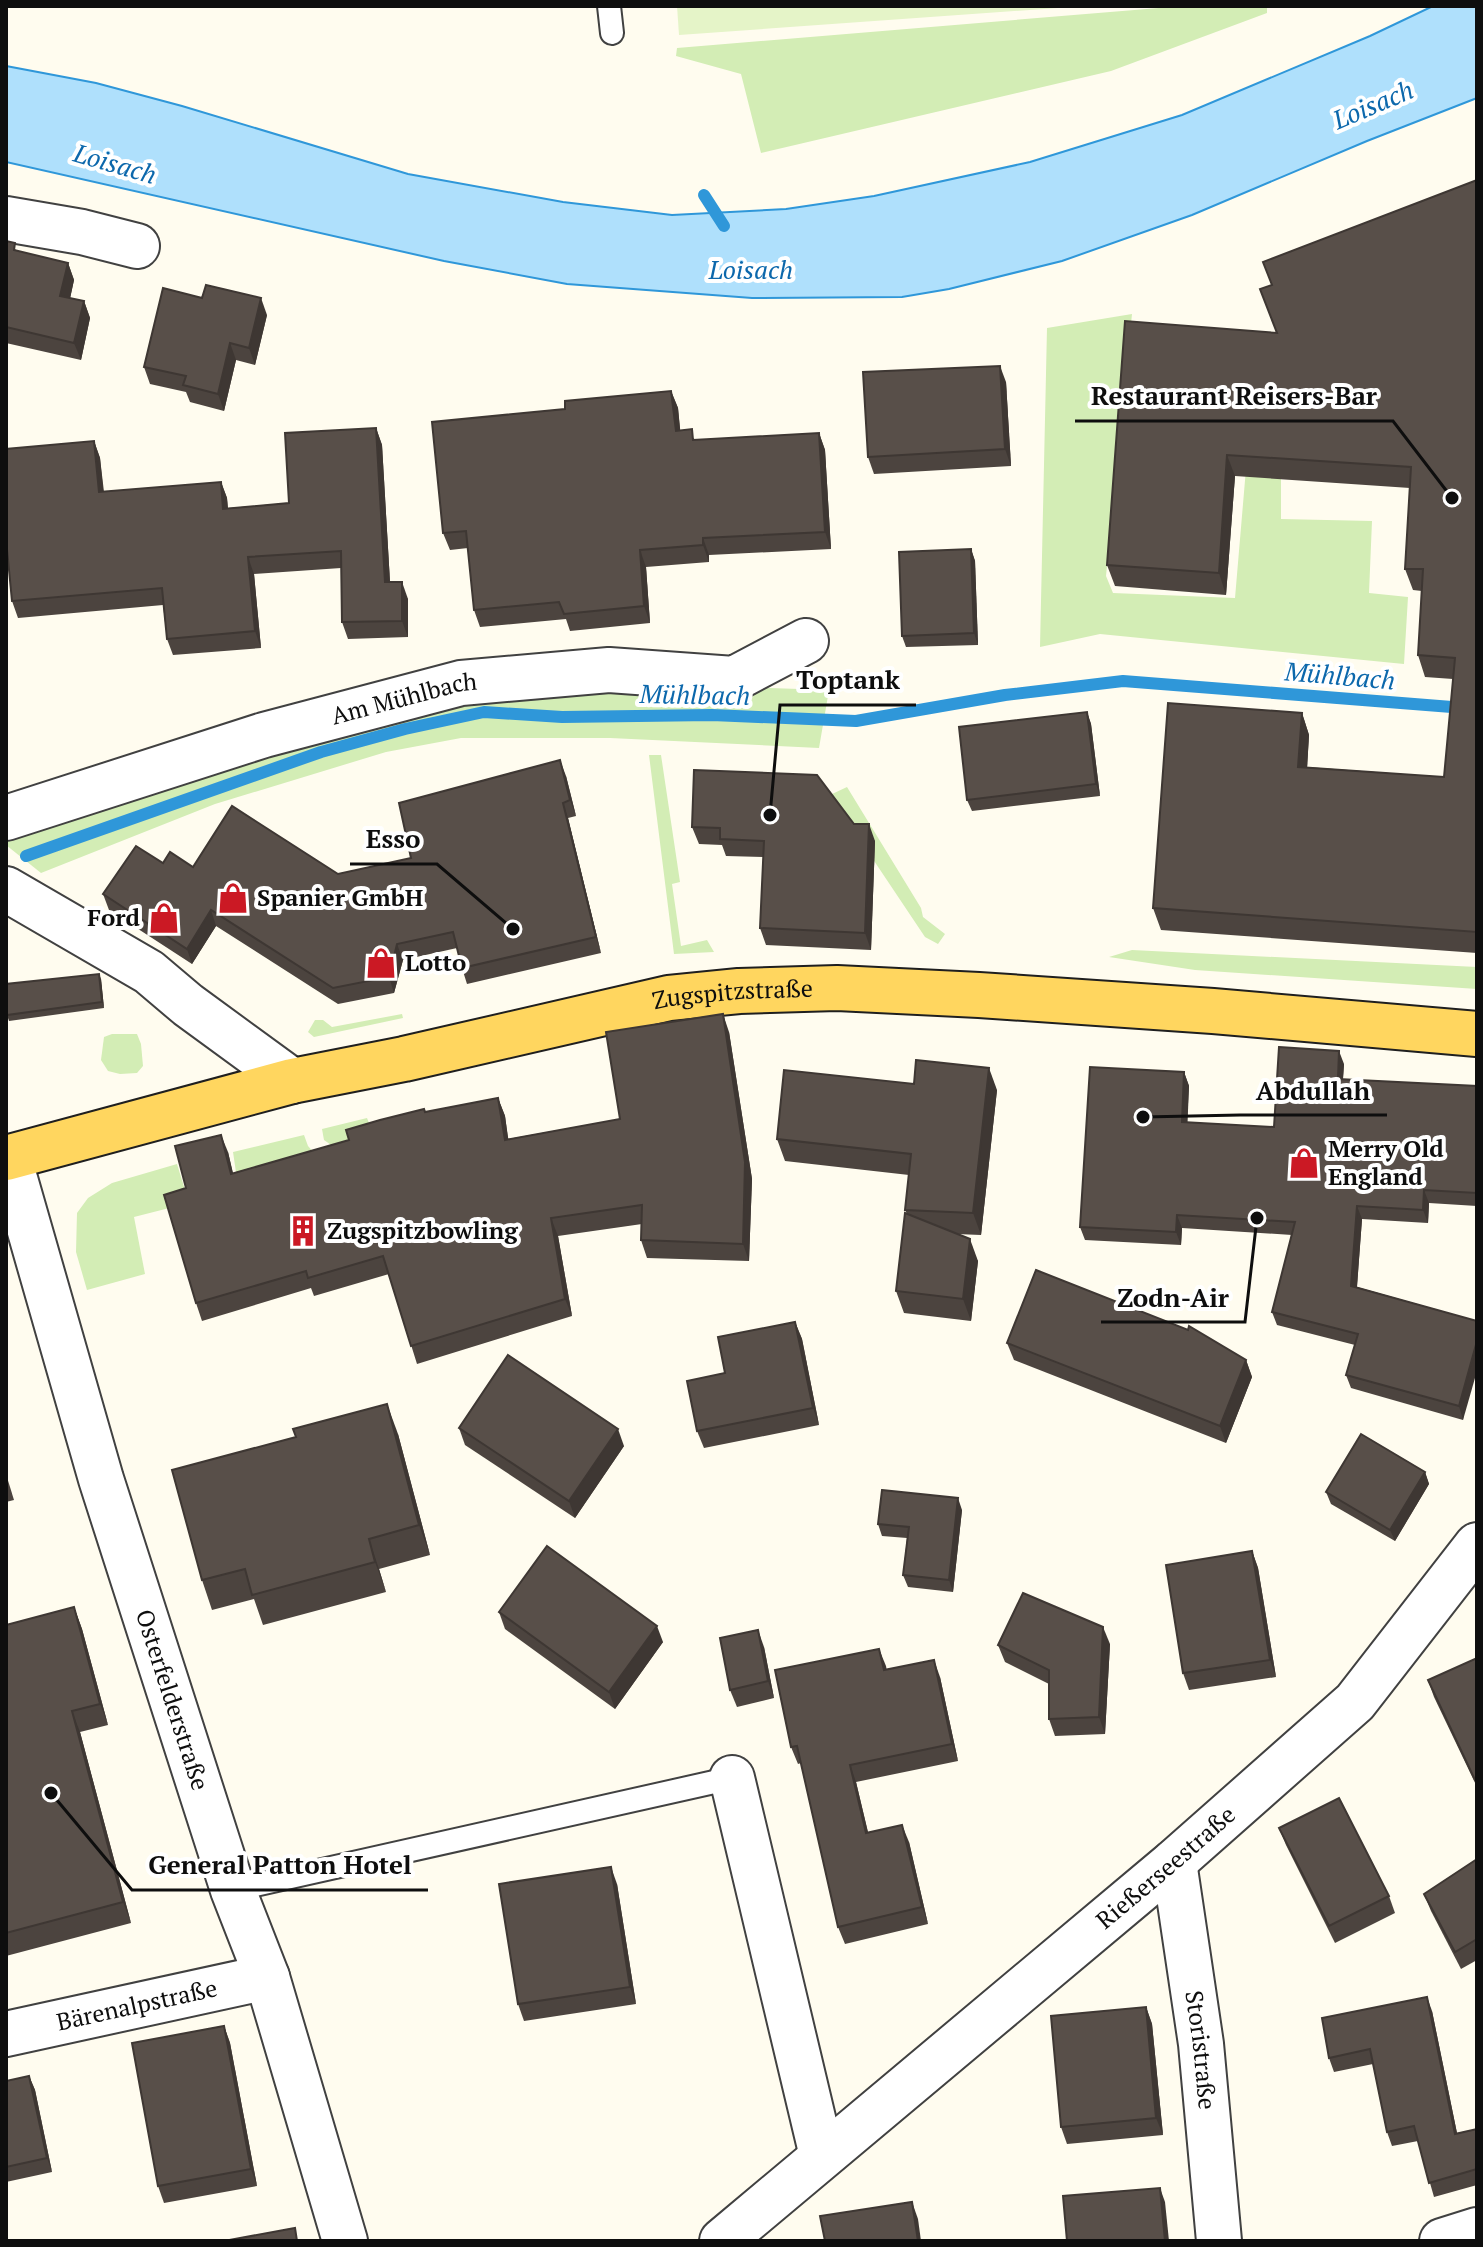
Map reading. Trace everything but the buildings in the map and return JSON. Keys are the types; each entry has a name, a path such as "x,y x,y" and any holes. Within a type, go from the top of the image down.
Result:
{"main road":[{"name":"Zugspitzstraße","path":"7,1158 292,1081 404,1059 669,998 837,988 1213,1011 1477,1034"}],"street":[{"path":"6,219 82,232 137,246"},
{"name":"Am Mühlbach","path":"6,818 264,735 461,683 609,670 734,679 806,641"},
{"path":"13,896 149,972 188,1005 292,1081"},
{"name":"Osterfelderstraße","path":"7,1158 101,1479 233,1890 267,1977 345,2241"},
{"name":"Rießerseestraße","path":"722,2241 1174,1862 1355,1702 1477,1545"},
{"path":"732,1778 822,2156"},
{"name":"Storistraße","path":"1174,1862 1201,2044 1219,2241"},
{"name":"Bärenalpstraße","path":"6,2034 267,1977"},
{"path":"1442,2241 1477,2230"}],"lane":[{"path":"609,6 612,33"},
{"path":"233,1890 732,1778"}],"green space":[{"path":"677,6 1086,6 679,35"},
{"path":"1183,6 1267,6 1267,13 1111,71 761,153 741,74 676,56 677,48"},
{"path":"1132,314 1106,576 1113,593 1235,598 1255,363 1281,436 1281,519 1372,521 1369,593 1408,597 1404,664 1100,634 1040,647 1047,328"},
{"path":"674,685 829,690 819,748 610,738 461,738 386,752 215,804 41,873 6,845 6,827 402,707"},
{"path":"649,755 661,755 680,882 672,884 681,946 707,940 714,952 674,954"},
{"path":"847,787 921,908 923,917 945,934 938,944 925,937 830,795"},
{"path":"1132,950 1477,967 1477,989 1195,970 1109,957"},
{"path":"402,1014 403,1018 314,1037 308,1032 315,1020 323,1020 332,1027"},
{"path":"137,1034 143,1066 137,1073 108,1071 101,1060 104,1037"},
{"path":"367,1118 375,1138 334,1147 324,1140 322,1129"},
{"path":"304,1135 308,1146 323,1163 238,1186 233,1152"},
{"path":"177,1164 189,1203 134,1217 145,1274 87,1290 76,1252 77,1213 88,1198 112,1183"}],"water":[{"name":"Loisach","path":"1433,6 1477,6 1477,98 1192,215 1062,261 949,289 902,297 752,298 567,284 444,261 6,162 6,66 96,83 182,106 408,174 563,202 672,215 786,209 874,196 1030,162 1182,115 1370,36"}],"waterway":[{"path":"704,195 724,226"},
{"name":"Mühlbach","path":"26,856 321,752 484,712 562,717 712,715 856,721 1005,695 1123,681 1477,709"}],"place":[{"name":"Restaurant Reisers-Bar","path":"1452,498"},
{"name":"Toptank","path":"770,815"},
{"name":"Spanier GmbH","path":"233,898"},
{"name":"Ford","path":"164,918"},
{"name":"Esso","path":"513,929"},
{"name":"Lotto","path":"381,963"},
{"name":"Abdullah","path":"1143,1117"},
{"name":"Merry Old England","path":"1304,1163"},
{"name":"Zodn-Air","path":"1257,1218"},
{"name":"Zugspitzbowling","path":"303,1231"},
{"name":"General Patton Hotel","path":"51,1793"}]}
